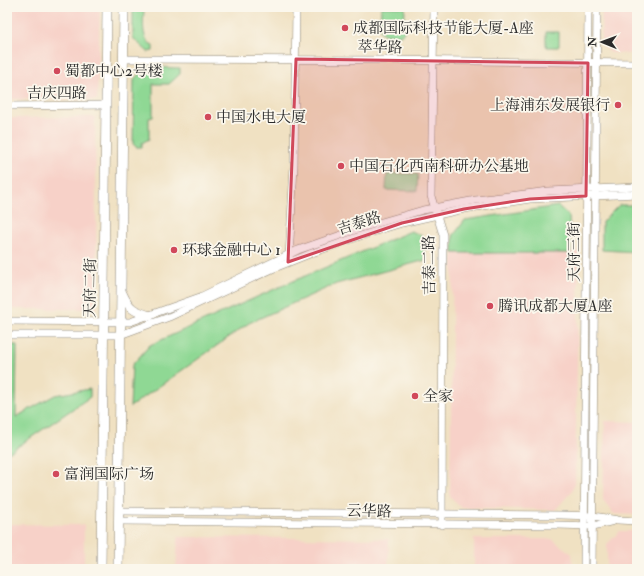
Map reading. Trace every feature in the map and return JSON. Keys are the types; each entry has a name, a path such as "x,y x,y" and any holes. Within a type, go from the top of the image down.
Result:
{"main road":[{"name":"天府二街","path":"101,569 107,7"},
{"name":"天府二街","path":"118,569 124,7"},
{"path":"121,279 122,292 127,304 135,311 150,316"}],"street":[{"path":"288,262 294,166 296,7"},
{"name":"吉泰二路","path":"434,7 431,196 443,235 442,525"},
{"name":"天府三街","path":"584,569 588,7"},
{"name":"天府三街","path":"592,569 597,7"},
{"name":"萃华路","path":"123,59 296,59 637,63"},
{"name":"吉庆四路","path":"7,106 106,105"},
{"name":"吉泰路","path":"7,335 120,335 169,317 288,262 360,236 402,223 464,209 530,199 637,187"},
{"name":"吉泰路","path":"7,321 130,322 200,297 289,254 362,228 423,210 476,200 549,191 586,193"},
{"name":"吉泰路","path":"595,192 637,194"},
{"name":"云华路","path":"119,511 593,516 637,521"},
{"name":"云华路","path":"119,521 593,526 618,520"}],"highlighted area":[{"path":"296,59 588,63 586,196 530,199 464,209 402,223 288,262"}],"shaded area":[{"path":"7,7 100,7 97,100 7,99"},
{"path":"602,7 637,7 637,54 611,53 601,44"},
{"path":"95,117 97,309 7,309 7,118"},
{"path":"579,251 575,483 572,491 555,510 460,507 450,497 453,253"},
{"path":"605,421 637,422 637,515 614,514 603,500"},
{"path":"7,524 84,525 84,569 7,569"},
{"path":"620,531 637,531 637,569 607,569 607,544"},
{"path":"178,537 389,539 388,569 176,569"},
{"path":"474,539 552,539 572,554 573,569 474,569"}],"green space":[{"path":"133,7 144,7 144,34 146,39 153,45 153,51 148,52 133,38"},
{"path":"381,7 405,7 404,32 400,35 385,35 380,31"},
{"path":"546,32 559,32 558,47 547,47"},
{"path":"146,67 180,68 180,74 169,84 153,84 153,117 149,118 149,139 142,143 142,147 136,147 133,144 134,79"},
{"path":"387,173 418,174 417,191 386,190"},
{"path":"619,205 637,205 637,252 602,250 602,222"},
{"path":"558,206 569,216 571,253 453,253 453,236 465,220"},
{"path":"411,231 423,236 426,260 336,284 249,323 130,407 132,365 150,345 277,288"},
{"path":"7,345 17,345 16,417 55,395 90,389 90,397 7,454"}],"place":[{"name":"成都国际科技节能大厦-A座","path":"345,28"},
{"name":"蜀都中心2号楼","path":"57,71"},
{"name":"上海浦东发展银行","path":"618,105"},
{"name":"中国水电大厦","path":"208,117"},
{"name":"中国石化西南科研办公基地","path":"341,166"},
{"name":"环球金融中心 1","path":"174,250"},
{"name":"腾讯成都大厦A座","path":"490,306"},
{"name":"全家","path":"415,396"},
{"name":"富润国际广场","path":"56,474"}]}
